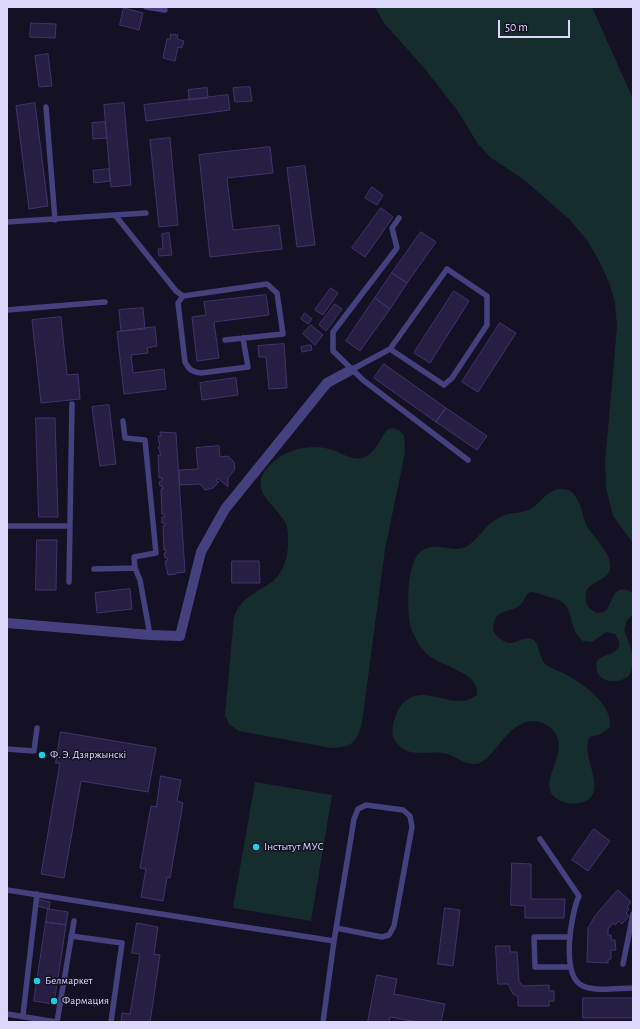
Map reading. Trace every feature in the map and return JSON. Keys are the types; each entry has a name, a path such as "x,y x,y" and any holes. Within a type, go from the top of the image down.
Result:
{"street":[{"path":"7,623 150,635 180,636 201,552 225,509 327,382 351,370"}],"lane":[{"path":"146,7 165,10"},
{"path":"46,107 54,220"},
{"path":"7,222 146,213"},
{"path":"115,215 176,291 183,296 267,284 273,288 277,293 283,334 225,340"},
{"path":"399,218 392,228 398,248 334,332 334,351 351,370 468,460"},
{"path":"351,370 390,349 447,269 487,296 487,325 452,378 444,385 390,349"},
{"path":"183,296 178,303 188,368 194,372 201,373 248,367 243,338"},
{"path":"7,310 105,302"},
{"path":"69,582 72,404"},
{"path":"123,421 125,438 145,440 156,553 134,556 135,568 140,580 150,635"},
{"path":"7,526 69,526"},
{"path":"94,569 135,568"},
{"path":"7,749 34,752 37,728"},
{"path":"323,1022 334,940 354,819 358,809 366,805 403,810 410,816 412,827 394,926 388,935 382,937 336,928"},
{"path":"540,840 579,896 574,906 570,937 570,967 574,977 583,986 598,988 633,988"},
{"path":"7,890 334,940"},
{"path":"23,1015 37,894"},
{"path":"623,964 633,914"},
{"path":"7,1014 23,1015 57,1022 74,921"},
{"path":"71,936 122,943 111,1022"},
{"path":"570,937 534,937 534,967 570,967"}],"green space":[{"path":"375,7 592,7 633,99 633,543 613,516 606,487 605,463 617,327 615,302 609,282 599,261 587,240 569,219 523,179 490,157 478,144 457,110 425,69 384,23"},
{"path":"393,428 399,430 404,435 405,453 385,549 362,723 356,739 349,745 332,748 239,731 229,724 225,715 234,617 240,606 248,598 273,581 280,573 285,562 288,546 288,534 285,522 262,492 261,478 271,464 279,458 287,453 305,448 324,448 352,458 365,457 372,452 388,429"},
{"path":"558,489 564,489 576,496 587,526 609,558 610,569 608,574 588,589 586,600 589,607 598,613 602,613 607,609 618,591 622,589 633,593 633,615 627,620 624,630 633,658 629,676 618,681 612,681 602,678 598,674 596,668 597,661 618,649 619,641 615,634 606,632 592,642 583,641 574,629 565,604 559,600 530,592 518,607 499,615 494,622 493,628 497,636 507,642 511,643 528,638 534,640 544,663 551,668 571,677 587,688 601,702 606,710 610,727 601,734 590,737 587,744 595,784 594,792 589,799 575,804 561,801 552,794 549,786 559,748 558,738 549,726 543,723 536,721 526,722 516,727 488,757 482,762 475,764 464,762 447,754 407,751 396,742 392,732 399,709 405,701 414,696 432,696 459,701 468,700 477,695 476,687 472,680 466,675 431,657 417,642 413,634 410,624 408,590 415,558 426,548 463,548 469,545 495,520 504,515 528,510 547,495"},
{"path":"255,782 332,795 311,921 233,908"}],"building":[{"path":"124,8 143,13 139,30 120,25"},
{"path":"31,23 56,24 55,38 30,37"},
{"path":"171,34 178,35 177,39 184,41 182,48 178,47 175,61 163,58 167,39 170,39"},
{"path":"48,54 52,86 39,87 35,56"},
{"path":"250,87 252,101 235,102 233,88"},
{"path":"207,88 208,98 189,100 188,90"},
{"path":"228,95 230,110 146,121 144,105"},
{"path":"35,103 48,206 29,209 16,106"},
{"path":"124,103 131,185 111,187 104,105"},
{"path":"105,122 107,138 93,139 92,123"},
{"path":"170,138 178,225 159,227 150,140"},
{"path":"270,147 273,173 227,178 233,230 279,225 282,249 210,257 199,155"},
{"path":"305,166 315,245 297,247 287,168"},
{"path":"109,169 110,181 94,183 93,171"},
{"path":"372,187 383,195 377,205 365,198"},
{"path":"381,208 393,217 365,257 352,248"},
{"path":"421,232 436,242 407,283 392,273"},
{"path":"169,233 172,255 159,256 158,249 163,249 162,234"},
{"path":"392,273 407,283 390,309 375,298"},
{"path":"331,288 338,293 323,315 315,310"},
{"path":"454,291 469,301 430,363 414,353"},
{"path":"266,295 269,315 214,322 219,358 197,361 192,317 206,315 204,302"},
{"path":"375,298 390,309 360,351 346,341"},
{"path":"335,304 342,309 326,331 319,325"},
{"path":"143,308 145,329 121,331 119,310"},
{"path":"305,313 312,319 308,324 301,319"},
{"path":"61,317 67,375 78,374 80,399 41,403 32,320"},
{"path":"500,323 516,333 478,392 462,382"},
{"path":"311,325 323,335 315,345 303,334"},
{"path":"155,327 157,346 147,348 148,353 131,355 133,373 164,369 166,389 124,394 117,332"},
{"path":"284,344 287,388 269,389 266,357 259,357 258,346"},
{"path":"311,345 312,350 302,352 301,347"},
{"path":"384,364 446,408 436,422 374,378"},
{"path":"236,378 238,395 202,400 200,383"},
{"path":"109,405 116,464 100,466 92,407"},
{"path":"446,408 487,436 477,450 436,422"},
{"path":"36,418 55,418 58,517 39,517"},
{"path":"160,432 176,433 185,572 168,575 165,561 168,561 167,558 165,558 164,553 166,553 166,550 164,550 163,526 165,523 162,523 162,517 165,517 164,514 162,514 161,489 163,489 159,482 162,481 162,478 159,478 158,455 161,455 158,447 160,447 158,436 161,436"},
{"path":"219,446 220,457 228,456 234,462 235,469 228,478 228,487 218,478 216,481 219,482 213,488 205,490 200,484 180,485 179,470 198,469 196,448"},
{"path":"37,540 57,540 56,590 36,590"},
{"path":"232,561 259,561 260,583 232,583"},
{"path":"130,589 132,609 97,613 95,593"},
{"path":"61,732 156,748 148,792 81,781 64,878 41,874 60,763 56,763"},
{"path":"161,776 181,780 177,801 183,803 170,878 167,877 163,901 141,897 146,869 140,868 151,806 156,807"},
{"path":"594,829 610,841 588,871 572,860"},
{"path":"512,863 531,864 531,899 565,899 564,918 525,918 525,906 511,905"},
{"path":"618,890 631,902 627,907 629,909 626,913 629,916 622,924 619,921 615,925 613,923 608,929 608,935 611,935 611,940 615,940 616,950 611,950 611,959 608,959 608,963 587,962 588,928 595,916"},
{"path":"38,899 50,902 49,909 37,906"},
{"path":"445,908 460,910 453,966 438,964"},
{"path":"48,909 68,912 66,925 46,922"},
{"path":"46,922 66,925 54,1004 34,1001"},
{"path":"137,923 158,927 154,954 160,955 150,1022 121,1022 122,1013 130,1014 140,954 132,953"},
{"path":"496,946 510,946 510,952 517,952 519,981 523,986 549,985 549,991 554,991 554,1001 549,1001 549,1006 518,1006 518,996 513,994 508,984 498,984"},
{"path":"377,975 397,979 394,994 445,1004 441,1022 417,1022 390,1017 389,1022 368,1022"},
{"path":"583,998 633,998 633,1018 583,1018"}],"place":[{"name":"Ф. Э. Дзяржынскі","path":"42,755"},
{"name":"Інстытут МУС","path":"256,847"},
{"name":"Белмаркет","path":"37,981"},
{"name":"Фармация","path":"54,1001"}]}
